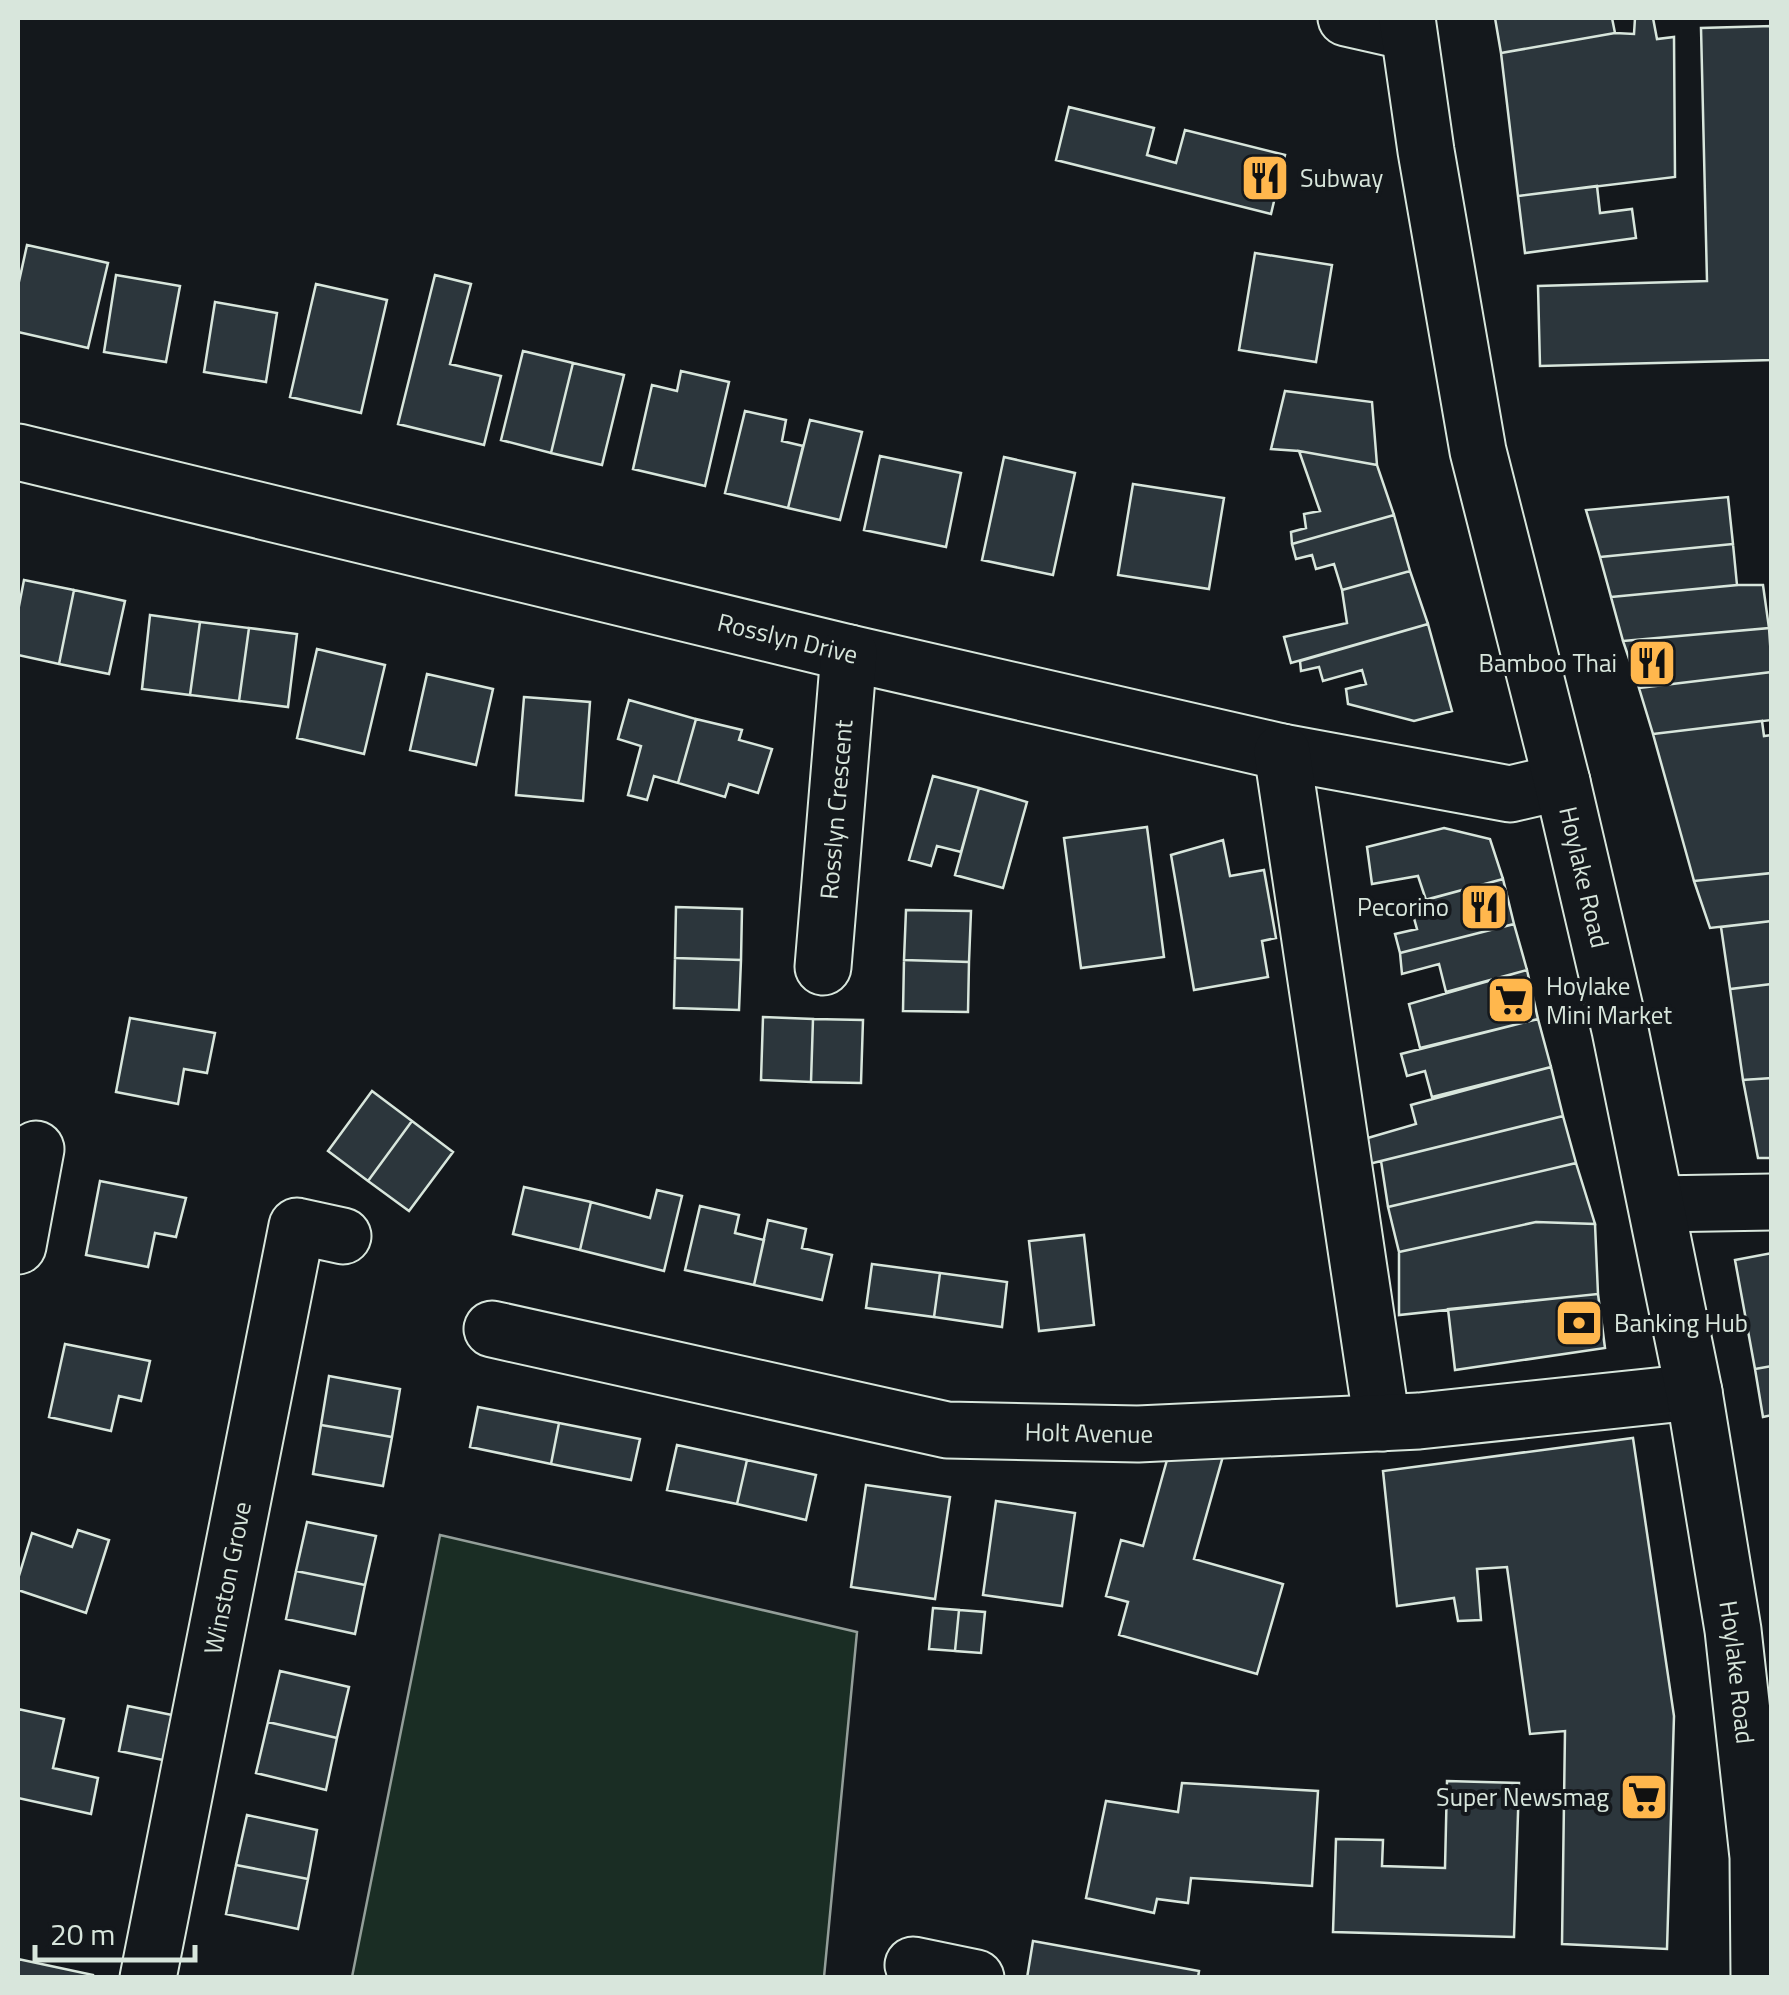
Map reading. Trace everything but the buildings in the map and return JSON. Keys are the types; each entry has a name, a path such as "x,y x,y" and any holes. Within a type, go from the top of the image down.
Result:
{"street":[{"path":"1346,18 1407,25"},
{"name":"Hoylake Road","path":"1407,25 1478,450 1620,1030 1694,1392 1735,1648 1758,1857 1759,1978"},
{"name":"Rosslyn Drive","path":"18,452 849,653 1282,752 1510,794 1562,782"},
{"name":"Rosslyn Crescent","path":"823,967 849,653"},
{"path":"1282,752 1382,1423"},
{"path":"18,1246 36,1149"},
{"path":"1657,1204 1772,1202"},
{"name":"Winston Grove","path":"148,1978 297,1226 344,1236"},
{"name":"Holt Avenue","path":"492,1328 947,1430 1138,1434 1419,1422 1694,1392"},
{"path":"913,1965 976,1978"}],"green space":[{"path":"440,1535 857,1632 824,1977 352,1977"}],"place":[{"name":"Subway","path":"1265,178"},
{"name":"Bamboo Thai","path":"1652,663"},
{"name":"Pecorino","path":"1484,907"},
{"name":"Hoylake Mini Market","path":"1511,1000"},
{"name":"Banking Hub","path":"1579,1323"},
{"name":"Super Newsmag","path":"1644,1797"}]}
